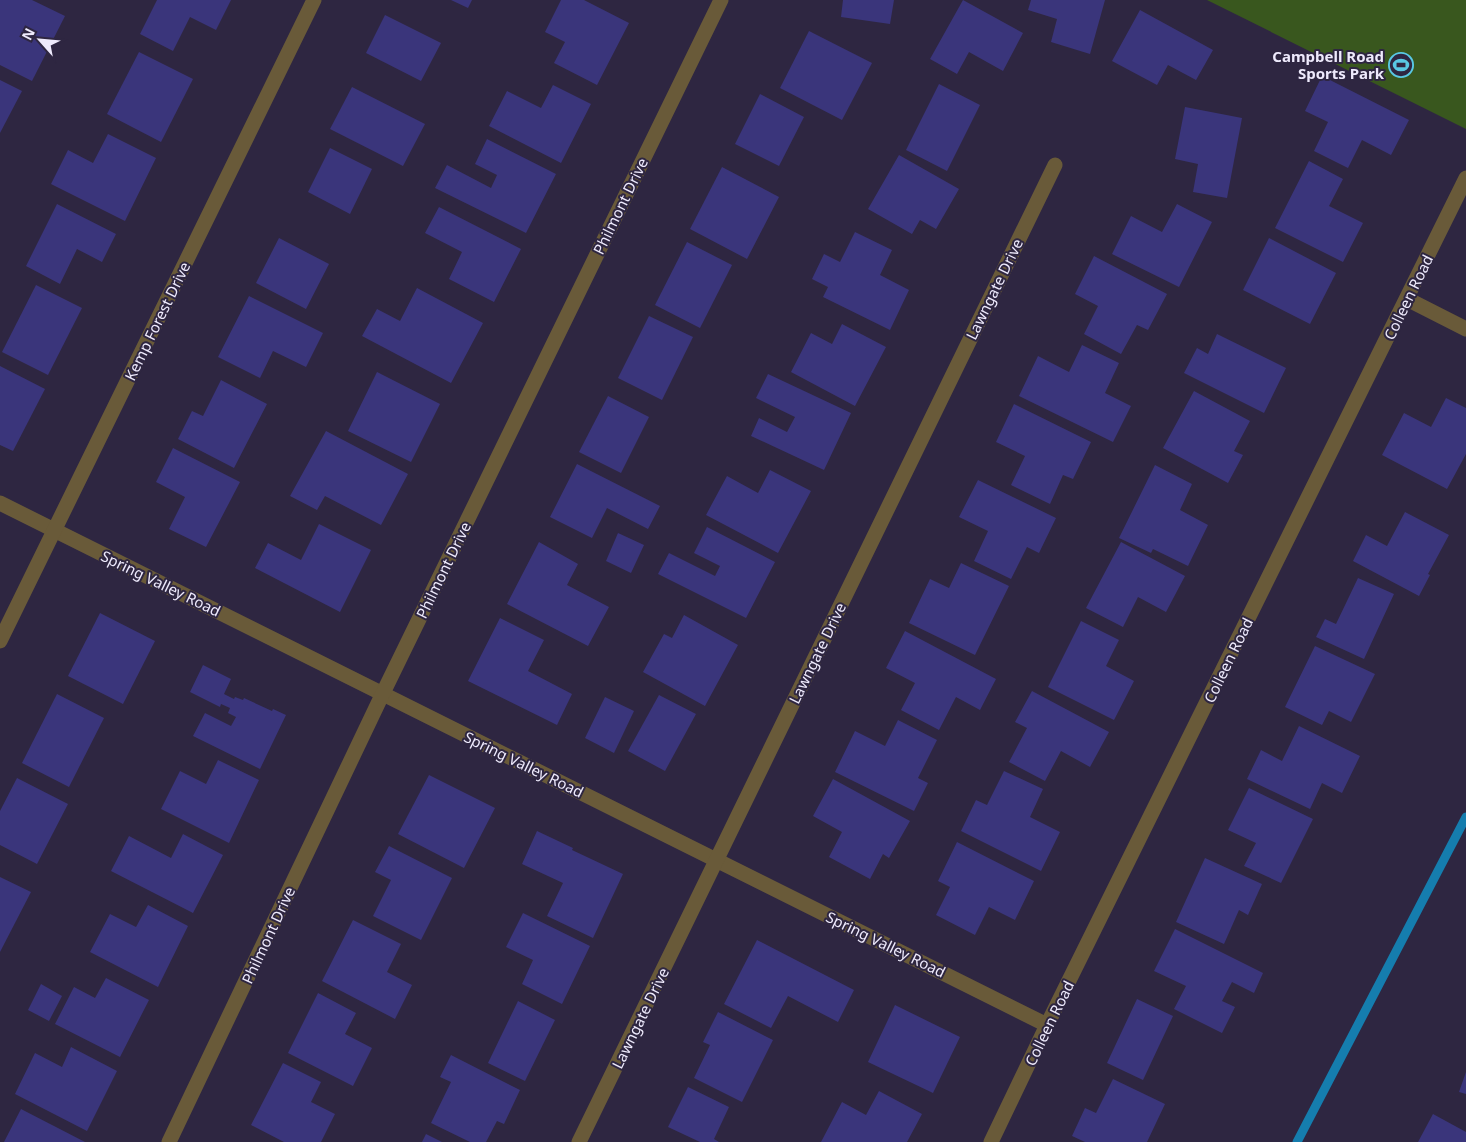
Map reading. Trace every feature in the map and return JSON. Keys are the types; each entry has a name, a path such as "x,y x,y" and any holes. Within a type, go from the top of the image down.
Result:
{"street":[{"name":"Kemp Forest Drive","path":"0,641 314,0"},
{"name":"Philmont Drive","path":"170,1142 383,694 721,0"},
{"name":"Lawngate Drive","path":"579,1142 1055,165"},
{"name":"Colleen Road","path":"991,1142 1466,178"},
{"path":"1407,299 1466,330"},
{"name":"Spring Valley Road","path":"0,503 1047,1025"}],"green space":[{"name":"Campbell Road Sports Park","path":"1207,0 1466,0 1466,129"}],"building":[{"path":"0,0 32,0 65,16 32,81 0,65"},
{"path":"157,0 231,0 216,30 190,17 173,51 140,34"},
{"path":"451,0 472,0 468,8"},
{"path":"561,0 584,0 629,23 597,85 554,63 565,42 545,32"},
{"path":"843,0 894,0 890,24 841,17"},
{"path":"963,0 1023,33 1003,71 969,52 957,74 930,59"},
{"path":"1031,0 1105,0 1090,54 1051,42 1057,19 1028,10"},
{"path":"1140,10 1213,50 1196,80 1168,65 1157,85 1112,61"},
{"path":"385,15 441,43 421,81 366,53"},
{"path":"809,31 872,63 842,120 780,88"},
{"path":"139,52 193,79 161,142 107,114"},
{"path":"1322,76 1409,120 1391,155 1362,140 1348,168 1314,151 1328,122 1305,111"},
{"path":"0,80 22,91 0,133"},
{"path":"939,84 980,105 947,171 906,150"},
{"path":"553,85 591,104 561,163 489,126 507,91 541,108"},
{"path":"352,87 425,124 403,166 330,129"},
{"path":"760,94 804,117 779,166 735,144"},
{"path":"1185,107 1242,118 1227,198 1193,192 1198,164 1175,159"},
{"path":"108,134 156,158 125,221 51,184 68,150 93,163"},
{"path":"487,139 556,174 526,233 435,188 447,165 491,188 497,175 475,164"},
{"path":"330,148 372,169 350,214 308,192"},
{"path":"899,155 959,189 936,229 920,220 912,234 868,209"},
{"path":"1309,161 1343,179 1329,206 1363,223 1343,262 1275,228"},
{"path":"722,167 779,197 747,259 690,229"},
{"path":"57,204 116,234 102,262 77,249 60,284 26,266"},
{"path":"1177,204 1212,222 1179,287 1112,254 1131,216 1162,232"},
{"path":"439,207 521,249 494,302 449,279 462,252 425,233"},
{"path":"855,232 892,250 880,275 909,290 890,330 823,297 828,287 812,279 824,254 840,262"},
{"path":"279,238 329,264 306,309 256,283"},
{"path":"1269,238 1336,273 1310,324 1243,290"},
{"path":"687,242 732,265 700,328 655,305"},
{"path":"1094,256 1167,294 1148,330 1137,325 1121,354 1084,334 1098,306 1075,294"},
{"path":"36,285 82,308 48,375 2,352"},
{"path":"417,288 483,323 451,383 362,336 377,309 400,321"},
{"path":"249,296 323,333 306,367 273,351 260,378 218,357"},
{"path":"649,316 693,337 662,400 618,378"},
{"path":"842,324 886,347 855,406 791,372 811,333 832,344"},
{"path":"1217,334 1286,368 1264,413 1184,373 1197,348 1208,354"},
{"path":"1082,345 1119,363 1105,393 1131,406 1113,442 1019,396 1038,356 1069,372"},
{"path":"0,366 45,389 13,451 0,445"},
{"path":"377,372 440,404 411,462 348,431"},
{"path":"768,374 851,413 824,470 751,436 759,418 787,432 795,417 756,398"},
{"path":"221,380 267,404 234,468 178,439 192,411 203,416"},
{"path":"1194,391 1250,421 1234,451 1243,455 1228,483 1163,448"},
{"path":"608,396 649,417 621,473 579,452"},
{"path":"1446,398 1466,408 1466,454 1447,489 1382,455 1404,413 1431,427"},
{"path":"1014,404 1091,442 1073,479 1063,475 1050,504 1011,485 1025,456 996,442"},
{"path":"326,431 408,474 381,525 325,496 317,510 290,496"},
{"path":"173,448 240,482 206,547 169,529 185,497 156,482"},
{"path":"577,464 660,506 648,529 607,508 592,538 550,517"},
{"path":"1155,465 1192,484 1180,510 1208,525 1188,566 1153,549 1151,553 1119,538"},
{"path":"770,470 811,491 778,553 706,515 727,476 758,493"},
{"path":"978,480 1056,518 1039,553 1027,547 1011,579 974,561 988,531 959,517"},
{"path":"1405,512 1449,535 1428,574 1430,575 1419,596 1353,561 1366,535 1387,546"},
{"path":"319,524 371,550 340,612 255,568 268,543 301,560"},
{"path":"707,527 775,562 746,618 658,574 669,553 715,576 720,566 694,553"},
{"path":"618,533 644,545 631,573 606,561"},
{"path":"539,542 578,564 567,585 609,607 588,646 507,604"},
{"path":"1121,542 1185,576 1166,612 1138,597 1123,627 1086,608"},
{"path":"961,563 1009,586 975,655 909,623 930,579 949,588"},
{"path":"1358,578 1394,594 1364,659 1316,637 1325,619 1336,624"},
{"path":"100,613 155,641 123,704 68,676"},
{"path":"684,615 738,645 705,706 643,672 664,634 672,638"},
{"path":"500,618 544,640 528,671 572,694 557,725 468,681"},
{"path":"1081,621 1119,640 1106,666 1134,681 1114,720 1048,687"},
{"path":"905,631 996,679 980,710 956,697 939,730 901,710 915,683 886,668"},
{"path":"1315,646 1375,674 1351,722 1329,711 1322,725 1285,707"},
{"path":"203,665 231,679 224,694 234,699 235,697 243,700 244,698 272,711 273,709 286,715 260,769 193,736 205,713 231,726 236,717 228,713 230,708 221,704 220,707 190,692"},
{"path":"1032,691 1109,732 1090,767 1061,751 1045,781 1009,762 1027,728 1015,722"},
{"path":"57,694 104,718 69,787 22,763"},
{"path":"659,695 696,714 665,771 628,751"},
{"path":"605,697 634,711 614,753 585,738"},
{"path":"898,720 937,740 918,778 928,783 914,811 835,772 855,731 885,746"},
{"path":"1299,726 1360,756 1342,793 1322,783 1310,809 1247,779 1261,750 1282,761"},
{"path":"218,760 259,780 229,843 161,809 180,771 206,784"},
{"path":"1004,771 1043,789 1030,817 1060,832 1041,871 961,831 976,800 987,805"},
{"path":"429,775 495,808 464,868 398,834"},
{"path":"17,778 68,804 37,864 0,845 0,811"},
{"path":"833,779 910,821 889,858 883,854 870,879 829,857 842,832 813,816"},
{"path":"1249,788 1313,819 1281,883 1244,866 1256,843 1228,830"},
{"path":"537,831 623,874 593,938 547,916 563,883 522,864"},
{"path":"183,834 223,855 193,913 111,871 129,836 171,858"},
{"path":"957,842 1034,881 1015,920 989,907 975,935 936,915 950,887 938,881"},
{"path":"389,846 452,878 421,940 373,916 391,880 375,872"},
{"path":"1205,858 1262,884 1248,915 1239,910 1224,944 1176,922"},
{"path":"0,877 31,892 0,952"},
{"path":"148,905 188,926 158,987 90,952 110,914 136,927"},
{"path":"523,913 590,946 562,1004 522,984 533,960 506,947"},
{"path":"353,920 401,944 387,972 412,985 395,1019 322,981"},
{"path":"1175,929 1263,973 1254,993 1232,982 1222,1001 1235,1007 1222,1033 1174,1009 1186,986 1154,971"},
{"path":"757,940 854,990 838,1022 788,996 771,1028 724,1004"},
{"path":"106,978 149,1000 120,1057 55,1024 74,987 95,998"},
{"path":"41,984 62,996 49,1021 28,1010"},
{"path":"318,993 356,1013 345,1034 372,1048 353,1086 288,1053"},
{"path":"1137,999 1173,1016 1143,1080 1107,1063"},
{"path":"518,1001 555,1020 525,1081 488,1063"},
{"path":"895,1005 960,1037 933,1093 868,1062"},
{"path":"718,1012 773,1040 742,1102 694,1078 710,1045 703,1042"},
{"path":"71,1047 117,1071 87,1131 15,1094 35,1053 62,1067"},
{"path":"451,1055 520,1090 504,1124 497,1121 486,1142 470,1142 431,1123 451,1082 440,1077"},
{"path":"283,1063 321,1082 311,1102 335,1114 321,1142 284,1142 251,1125"},
{"path":"1466,1072 1466,1094 1459,1092"},
{"path":"1113,1079 1165,1104 1147,1142 1085,1142 1072,1136 1085,1108 1096,1113"},
{"path":"688,1087 729,1107 714,1139 719,1142 700,1142 668,1127"},
{"path":"879,1091 922,1114 907,1142 821,1142 842,1102 866,1115"},
{"path":"21,1109 85,1142 4,1142"},
{"path":"1433,1114 1466,1132 1466,1142 1418,1142"},
{"path":"426,1134 442,1142 422,1142"}],"waterway":[{"path":"1297,1142 1466,817"}],"place":[{"name":"Campbell Road Sports Park","path":"1401,65"}]}
